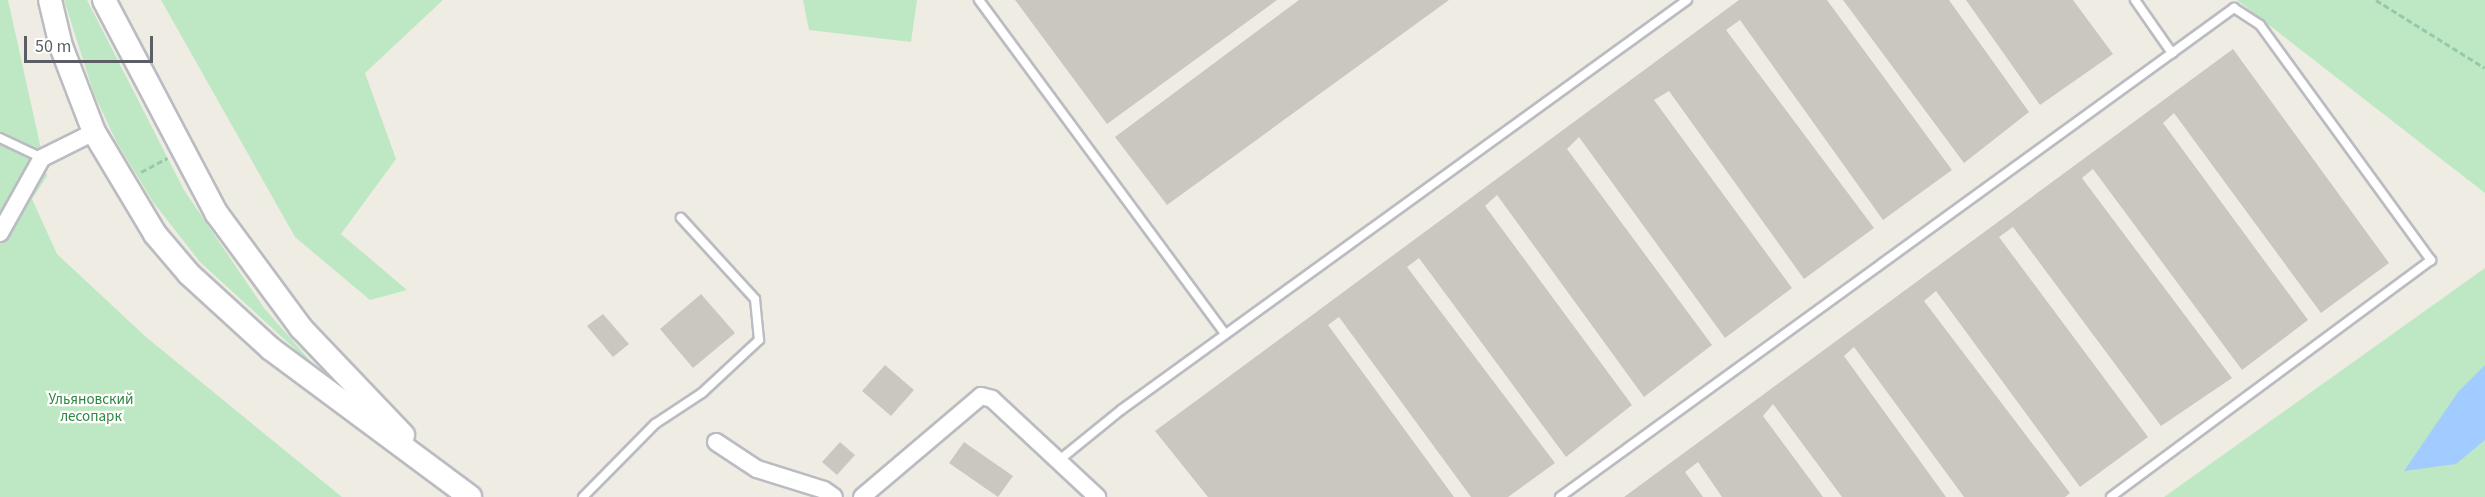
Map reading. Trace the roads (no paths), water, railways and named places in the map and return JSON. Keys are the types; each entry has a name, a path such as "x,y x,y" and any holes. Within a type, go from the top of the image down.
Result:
{"main road":[{"path":"50,0 61,46 94,132 122,183 155,234 189,274 271,349 351,412 434,467 470,497"},
{"path":"104,0 180,150 217,214 301,328 434,467"}],"street":[{"path":"0,233 42,158 94,132"},
{"path":"862,497 981,396 992,399 1097,497"},
{"path":"716,442 757,469 824,490 834,497"}],"lane":[{"path":"979,0 1225,334"},
{"path":"1058,461 1121,410 1687,0"},
{"path":"2135,0 2172,53"},
{"path":"1560,497 2234,8 2260,25 2431,260 2111,497"},
{"path":"0,138 42,158"},
{"path":"584,497 655,424 702,393 759,340 755,299 681,218"}],"water":[{"path":"2485,365 2485,440 2456,464 2404,471 2458,392"}],"park label":[{"name":"Ульяновский лесопарк","path":"91,408"}]}
